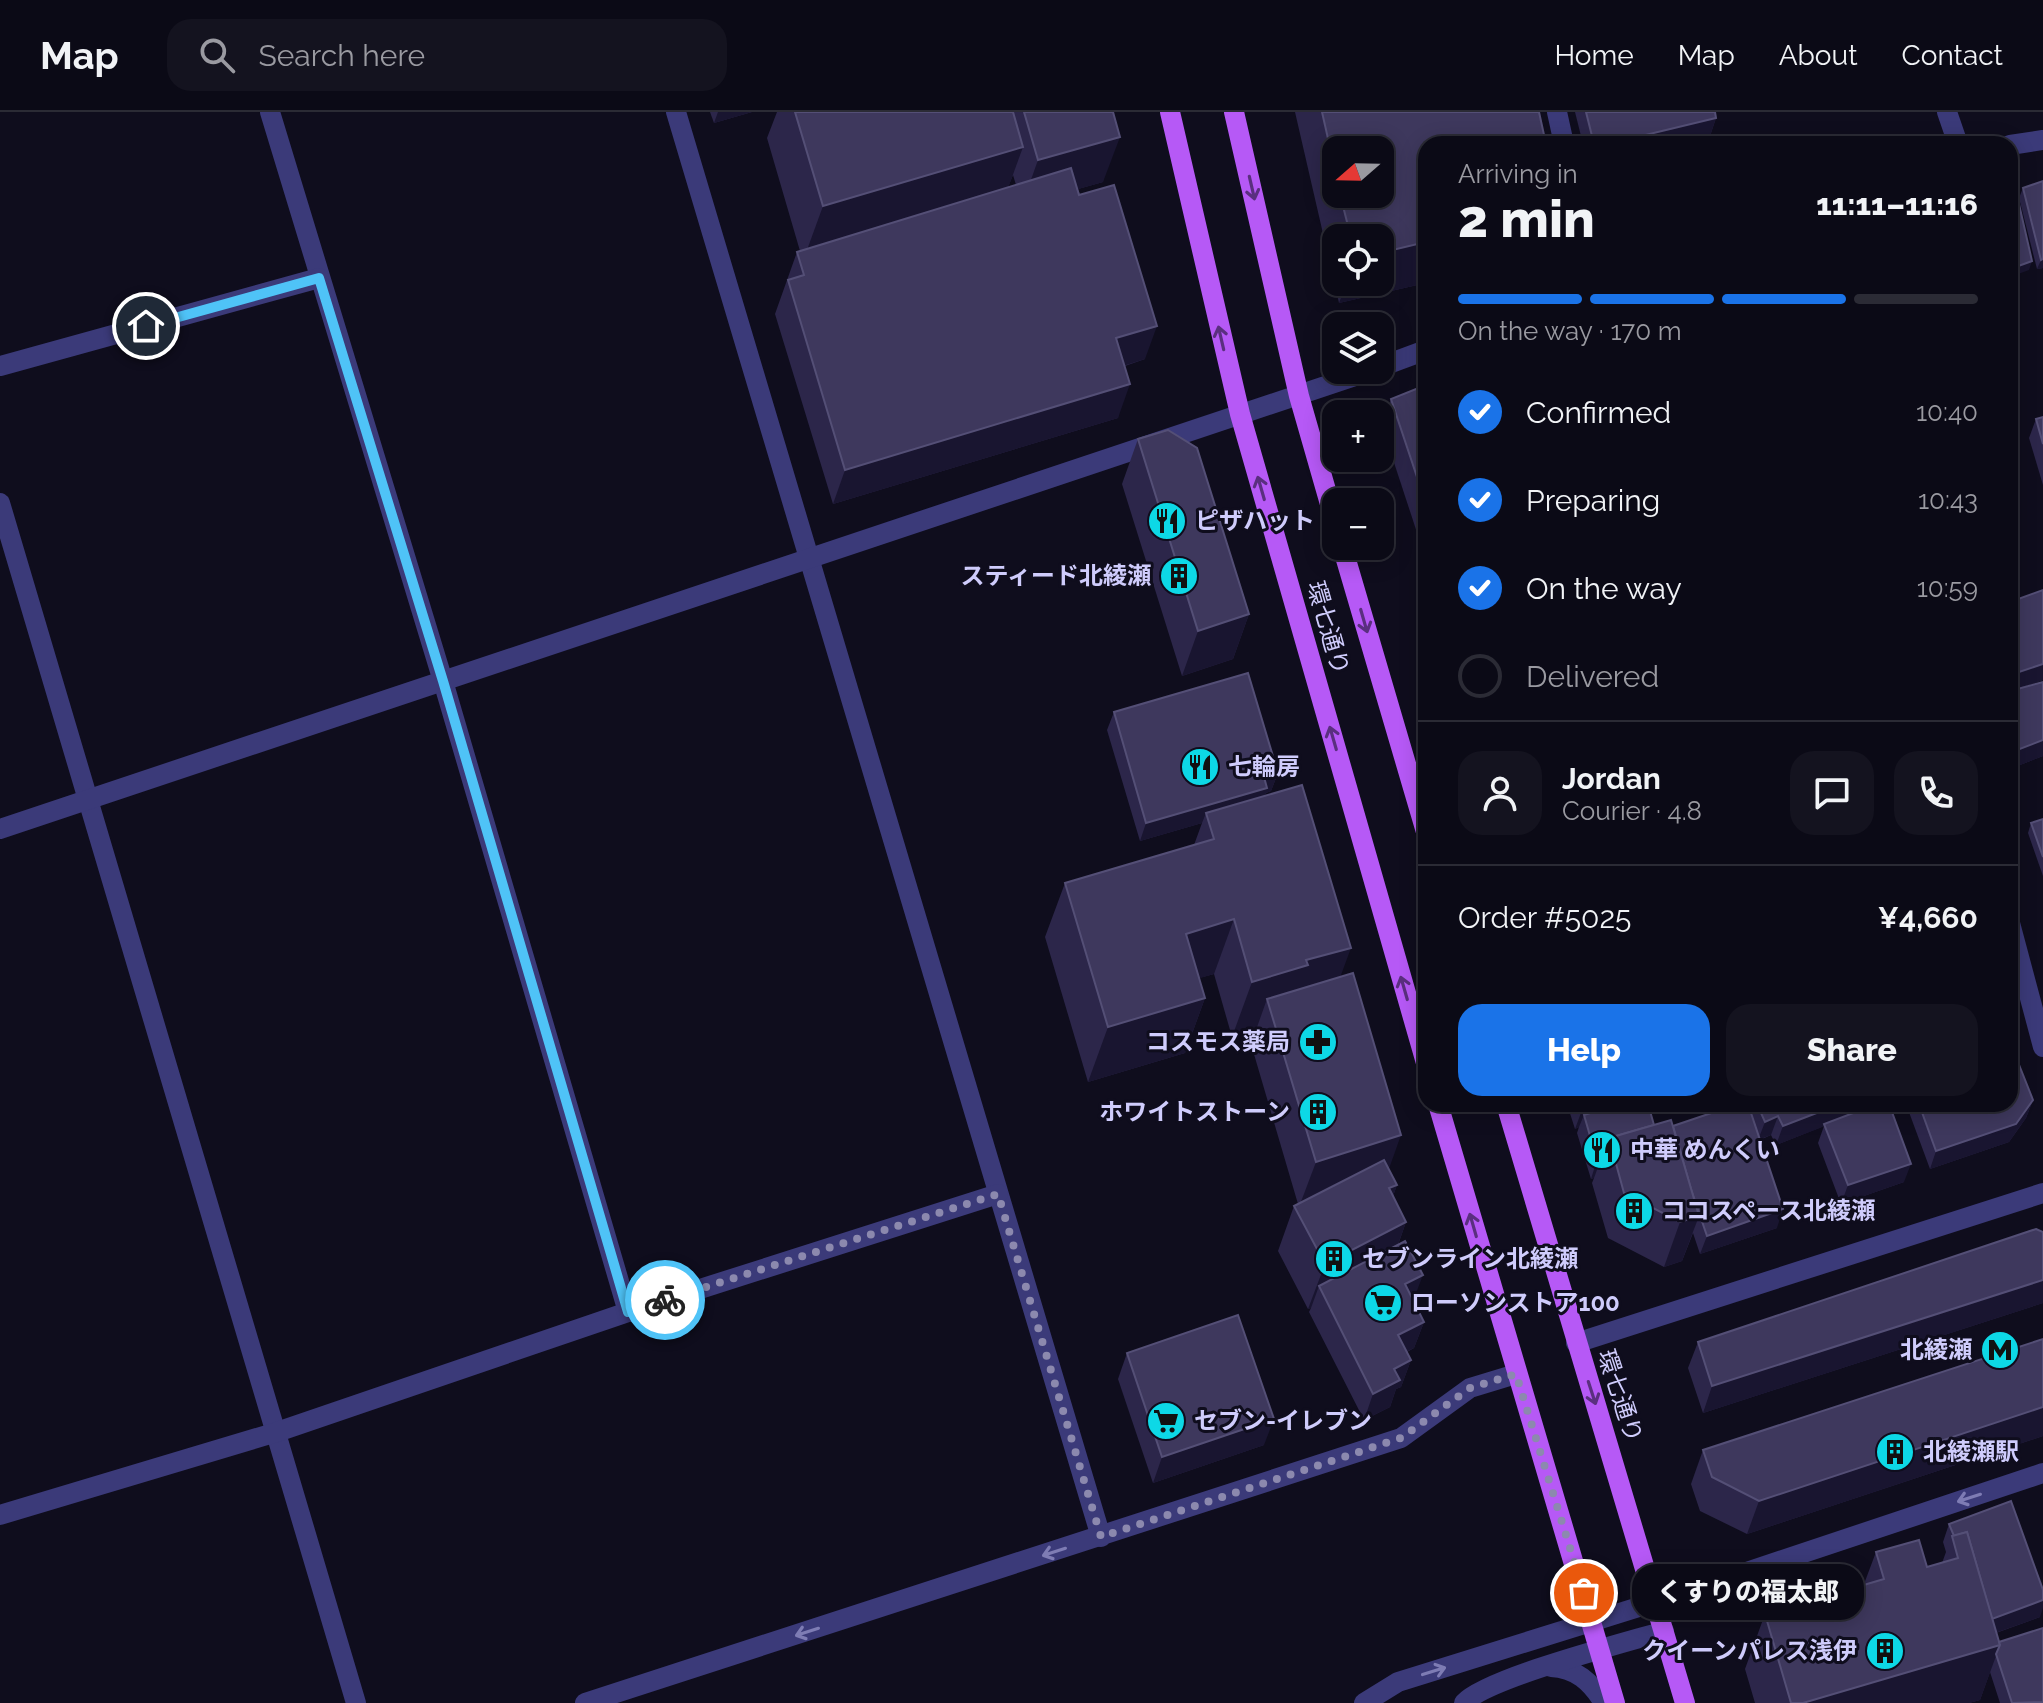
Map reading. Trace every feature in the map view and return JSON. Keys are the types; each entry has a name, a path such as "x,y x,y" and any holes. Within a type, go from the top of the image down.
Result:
{"main road":[{"name":"環七通り","path":"1170,112 1240,414 1418,1035"},
{"path":"1234,112 1299,396 1325,488"},
{"name":"環七通り","path":"1346,560 1418,805"},
{"path":"1440,1112 1615,1703"},
{"name":"環七通り","path":"1508,1112 1685,1703"}],"street":[{"path":"270,112 443,681 628,1312"},
{"path":"676,112 1101,1537"},
{"path":"1557,112 1562,136"},
{"path":"1947,112 1955,136"},
{"path":"2018,144 2043,140"},
{"path":"0,366 319,278"},
{"path":"1394,362 1418,353"},
{"path":"0,829 1333,384"},
{"path":"0,503 356,1703"},
{"path":"2018,953 2043,1047"},
{"path":"1576,1343 2043,1193"},
{"path":"0,1515 277,1432 628,1312 998,1194"},
{"path":"585,1703 1401,1438 1470,1388 1516,1374"},
{"path":"1364,1703 1398,1682 1656,1601 2043,1473"},
{"path":"1464,1703 1474,1693 1549,1666 1664,1631"},
{"path":"1549,1666 1568,1668 1584,1677 1604,1703"}],"building":[{"path":"795,112 1013,112 1023,147 823,206"},
{"path":"1024,112 1113,112 1120,137 1038,160"},
{"path":"1322,112 1539,112 1544,136 1418,136 1418,244 1394,250 1394,224 1348,224 1344,208 1394,208 1394,136 1327,136"},
{"path":"1586,112 1715,112 1716,118 1641,136 1592,136"},
{"path":"1071,168 1079,195 1114,185 1157,326 1116,338 1130,384 845,470 788,280 804,275 797,252"},
{"path":"2043,181 2043,259 2041,260 2023,188"},
{"path":"2018,200 2032,261 2018,266"},
{"path":"1418,388 1418,480 1394,400 1391,400"},
{"path":"2043,417 2043,444 2036,419"},
{"path":"1168,430 1197,448 1249,614 1198,631 1138,439"},
{"path":"2043,590 2043,664 2018,672 2018,599"},
{"path":"1248,673 1278,773 1264,777 1267,788 1146,823 1114,712"},
{"path":"2043,682 2043,740 2018,750 2018,689"},
{"path":"1302,785 1351,948 1306,960 1308,965 1252,982 1234,919 1186,934 1205,998 1108,1027 1065,883 1214,839 1206,813"},
{"path":"2043,819 2043,857 2031,823"},
{"path":"1353,973 1401,1135 1316,1162 1267,999"},
{"path":"2018,1062 2033,1100 2016,1124 1936,1151 1922,1112 2018,1112"},
{"path":"1594,1112 1650,1112 1654,1125 1609,1138 1601,1159 1597,1160 1584,1115"},
{"path":"1714,1112 1751,1112 1783,1209 1707,1236 1673,1126"},
{"path":"1761,1112 1819,1112 1783,1126 1778,1116 1765,1122"},
{"path":"1856,1112 1892,1112 1911,1164 1848,1185 1824,1124"},
{"path":"1671,1120 1699,1216 1680,1222 1624,1193 1609,1138"},
{"path":"1384,1160 1397,1185 1389,1188 1406,1222 1325,1264 1294,1206"},
{"path":"2036,1229 2043,1232 2043,1280 1712,1386 1698,1342"},
{"path":"1405,1241 1423,1275 1405,1284 1424,1322 1398,1335 1411,1360 1394,1369 1400,1380 1373,1394 1319,1286"},
{"path":"1238,1315 1274,1419 1162,1457 1127,1353"},
{"path":"2043,1339 2043,1407 1759,1501 1712,1477 1703,1450"},
{"path":"2011,1501 2043,1590 2043,1600 1992,1619 1967,1532 1954,1536 1949,1524"},
{"path":"1967,1532 2000,1645 1803,1703 1791,1703 1765,1614 1884,1579 1876,1552 1919,1540 1927,1567 1958,1558 1952,1536"},
{"path":"2043,1628 2043,1702 2012,1703 1996,1654 1999,1642"}],"way so far":[{"path":"665,1300 998,1194 1101,1537 1401,1438 1470,1388 1516,1374 1584,1593"}],"place":[{"name":"ピザハット","path":"1167,521"},
{"name":"スティード北綾瀬","path":"1179,576"},
{"name":"七輪房","path":"1200,767"},
{"name":"コスモス薬局","path":"1318,1042"},
{"name":"ホワイトストーン","path":"1318,1112"},
{"name":"中華 めんくい","path":"1602,1150"},
{"name":"ココスペース北綾瀬","path":"1634,1211"},
{"name":"セブンライン北綾瀬","path":"1334,1259"},
{"name":"ローソンストア100","path":"1383,1303"},
{"name":"北綾瀬","path":"2000,1350"},
{"name":"セブン-イレブン","path":"1166,1421"},
{"name":"北綾瀬駅","path":"1895,1452"},
{"name":"くすりの福太郎","path":"1584,1593"},
{"name":"クイーンパレス浅伊","path":"1885,1651"}],"route":[{"path":"146,326 319,278 443,681 628,1312 665,1300"}]}
